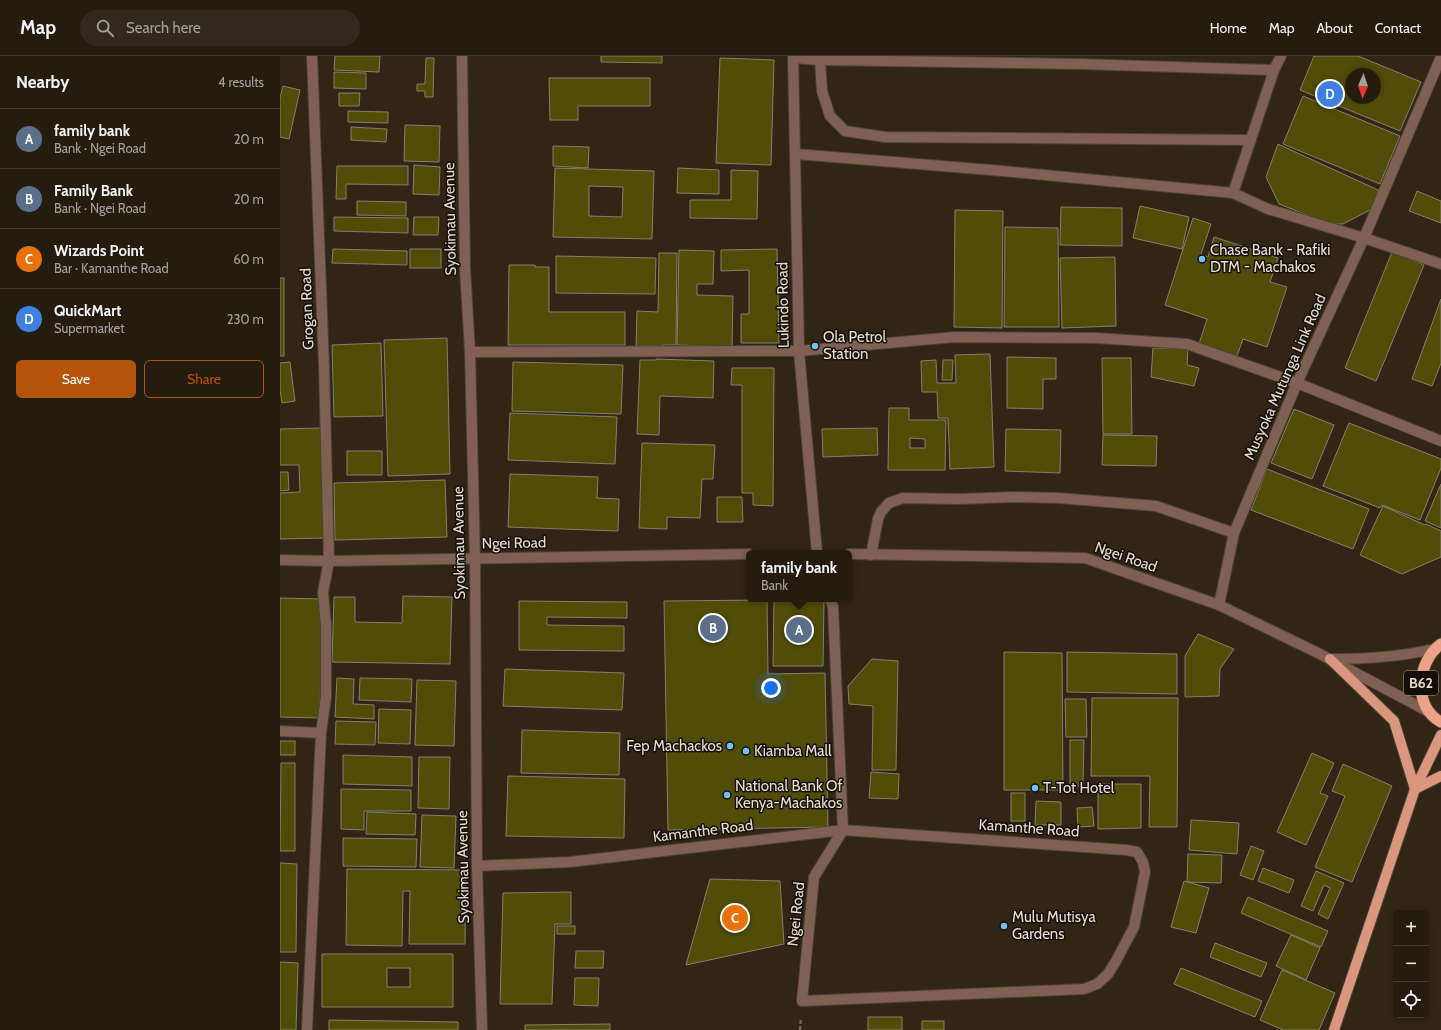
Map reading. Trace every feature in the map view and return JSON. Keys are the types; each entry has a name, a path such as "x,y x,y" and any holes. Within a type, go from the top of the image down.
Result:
{"highway":[{"name":"B62","path":"1438,646 1425,663 1421,679 1422,693 1426,706 1435,718 1441,722"}],"main road":[{"path":"1330,659 1394,721 1415,788"},
{"path":"1334,1030 1415,788 1441,735"},
{"path":"1415,788 1441,776"}],"street":[{"name":"Grogan Road","path":"307,1030 321,733 326,697 326,625 323,592 329,561 324,366 312,56"},
{"name":"Syokimau Avenue","path":"462,56 465,268 470,352 475,559 477,866 482,1030"},
{"path":"1233,193 1274,70 1281,56"},
{"path":"793,57 820,60 1080,64 1274,70"},
{"name":"Lukindo Road","path":"793,57 799,351 817,550"},
{"name":"Musyoka Mutunga Link Road","path":"1219,604 1234,533 1297,383 1364,238 1441,57"},
{"path":"820,60 822,91 830,116 845,131 885,137 1251,140"},
{"path":"796,154 1233,193 1268,209 1364,238 1441,264"},
{"path":"470,352 799,351 955,336 1097,338 1188,344 1297,383 1441,441"},
{"path":"871,555 878,519 881,512 889,503 902,498 1059,498 1156,506 1234,533"},
{"name":"Ngei Road","path":"280,560 329,561 746,554"},
{"name":"Ngei Road","path":"852,554 1085,558 1219,604 1330,659 1431,713"},
{"path":"831,602 843,830"},
{"name":"Ngei Road","path":"1330,659 1410,655 1438,646"},
{"path":"280,731 321,733"},
{"name":"Ngei Road","path":"802,1001 814,877 843,830"},
{"name":"Kamanthe Road","path":"477,866 570,862 843,830 1110,849 1137,852 1143,862 1145,872 1134,927 1108,974 1097,984 1084,989 802,1001"}],"building":[{"path":"335,56 380,56 379,72 334,70"},
{"path":"601,56 662,56 662,63 601,62"},
{"path":"1314,56 1358,56 1421,82 1400,131 1300,90"},
{"path":"426,58 434,58 433,97 425,97 425,91 417,91 417,84 425,84"},
{"path":"720,58 774,60 771,165 716,163"},
{"path":"334,72 366,73 366,89 334,88"},
{"path":"549,78 650,78 650,106 578,106 578,120 550,120"},
{"path":"283,86 300,90 289,139 280,137 280,98"},
{"path":"339,93 360,93 359,106 339,106"},
{"path":"1303,96 1400,136 1380,184 1283,144"},
{"path":"348,111 388,112 388,123 348,122"},
{"path":"405,125 440,126 439,162 404,161"},
{"path":"351,127 387,129 386,142 351,140"},
{"path":"1278,144 1378,190 1372,209 1343,224 1330,224 1279,204 1266,177"},
{"path":"553,146 589,147 588,168 553,166"},
{"path":"414,165 440,167 439,195 413,194"},
{"path":"337,166 408,166 408,185 346,184 346,199 336,199"},
{"path":"555,168 654,171 652,239 553,237","holes":["589,186 623,187 622,217 589,216"]},
{"path":"678,168 719,170 719,194 677,193"},
{"path":"731,170 758,171 757,219 690,218 690,200 731,200"},
{"path":"1417,191 1441,201 1441,223 1409,211"},
{"path":"357,201 406,202 406,216 357,215"},
{"path":"1140,206 1189,217 1182,249 1133,238"},
{"path":"1061,207 1122,208 1122,246 1060,245"},
{"path":"955,210 1003,211 1002,328 954,327"},
{"path":"334,217 408,218 408,233 334,231"},
{"path":"414,217 439,217 438,235 413,235"},
{"path":"1193,218 1211,224 1201,254 1208,257 1214,237 1278,258 1270,282 1287,287 1267,347 1243,339 1237,356 1199,344 1207,319 1165,305"},
{"path":"1005,227 1058,228 1059,327 1004,327"},
{"path":"333,249 407,251 407,265 332,263"},
{"path":"410,249 441,249 441,268 410,268"},
{"path":"777,249 779,343 741,343 741,314 749,314 749,270 721,271 721,250"},
{"path":"679,250 714,251 713,284 697,284 697,295 733,296 732,347 677,345"},
{"path":"1392,252 1424,265 1376,381 1345,368"},
{"path":"659,253 677,253 676,345 636,346 637,311 658,312"},
{"path":"556,256 656,258 655,294 556,293"},
{"path":"1115,257 1116,326 1062,328 1060,258"},
{"path":"509,265 535,265 535,267 549,267 549,312 625,312 625,345 508,345"},
{"path":"280,278 284,278 284,356 280,356"},
{"path":"1441,299 1441,363 1432,386 1412,379"},
{"path":"447,338 450,474 388,476 384,340"},
{"path":"381,343 383,416 334,417 332,345"},
{"path":"1153,348 1188,349 1187,365 1199,368 1194,386 1151,377"},
{"path":"990,354 994,467 950,469 948,418 938,418 937,392 922,392 921,361 936,360 937,383 956,383 955,355"},
{"path":"1007,357 1056,358 1056,379 1043,379 1043,409 1007,408"},
{"path":"1102,358 1131,358 1132,434 1103,434"},
{"path":"656,359 714,361 713,398 660,396 659,435 637,434 640,360"},
{"path":"943,360 953,360 952,380 942,380"},
{"path":"290,362 295,401 282,403 280,390 280,363"},
{"path":"513,362 623,365 621,414 512,411"},
{"path":"732,368 774,368 773,506 753,505 753,493 742,493 742,385 731,385"},
{"path":"889,408 909,408 909,420 946,420 945,470 888,470","holes":["910,438 925,439 925,448 910,448"]},
{"path":"1294,409 1334,425 1312,479 1271,463"},
{"path":"510,413 617,417 615,464 508,460"},
{"path":"1349,423 1441,459 1441,468 1420,520 1382,505 1380,508 1323,486"},
{"path":"322,428 325,538 280,539 280,493 300,492 299,465 280,465 280,429"},
{"path":"877,428 878,455 823,457 822,429"},
{"path":"1006,429 1061,430 1060,473 1005,471"},
{"path":"1103,435 1157,436 1156,466 1102,465"},
{"path":"642,443 715,445 713,479 702,479 700,518 667,517 667,529 639,528"},
{"path":"347,451 382,451 382,475 347,475"},
{"path":"1267,469 1369,509 1353,549 1251,510"},
{"path":"280,472 288,472 289,490 280,491"},
{"path":"510,474 598,477 597,498 619,499 618,531 508,527"},
{"path":"445,480 447,537 335,540 334,483"},
{"path":"1441,484 1441,528 1425,521"},
{"path":"717,497 742,497 743,522 717,522"},
{"path":"1383,506 1441,531 1441,557 1402,574 1360,555"},
{"path":"403,596 452,597 450,664 332,662 334,597 355,597 355,622 402,623"},
{"path":"280,598 322,599 320,718 280,717"},
{"name":"Kiamba Mall","path":"746,600 746,602 767,602 768,674 825,673 828,827 668,830 664,601"},
{"path":"519,601 627,602 627,618 547,617 547,625 624,626 624,651 519,650"},
{"path":"774,602 824,602 823,666 773,666"},
{"path":"1198,634 1234,649 1220,669 1219,696 1185,697 1185,656"},
{"path":"1004,652 1062,653 1063,790 1004,790"},
{"path":"1067,652 1177,654 1177,694 1067,692"},
{"path":"872,659 898,661 896,770 872,770 873,706 849,704 848,686"},
{"path":"505,669 624,673 622,710 503,706"},
{"path":"337,678 354,679 353,704 374,705 374,719 335,717"},
{"path":"360,678 412,679 411,702 359,700"},
{"path":"417,680 456,681 454,746 415,745"},
{"path":"1092,698 1178,698 1177,827 1149,827 1150,776 1091,776"},
{"path":"1065,699 1086,699 1087,737 1066,737"},
{"path":"379,709 411,710 410,744 378,743"},
{"path":"336,721 376,722 375,745 335,744"},
{"path":"522,730 620,733 619,775 521,773"},
{"path":"1070,740 1084,740 1083,786 1070,786"},
{"path":"280,741 295,741 295,755 280,755"},
{"path":"1312,753 1334,763 1320,793 1328,796 1306,845 1277,832"},
{"path":"343,755 412,757 412,786 343,784"},
{"path":"419,757 450,757 449,809 418,808"},
{"path":"281,763 295,763 295,851 280,851"},
{"path":"1343,764 1392,786 1352,882 1315,867 1345,796 1332,791"},
{"path":"871,772 899,774 898,799 869,798"},
{"path":"508,776 625,779 624,838 506,836"},
{"path":"1098,784 1141,784 1141,828 1098,829"},
{"path":"341,789 411,790 411,811 364,811 364,830 341,829"},
{"path":"1011,793 1025,793 1025,821 1011,821"},
{"path":"1036,801 1061,802 1061,825 1035,825"},
{"path":"1092,807 1094,826 1078,827 1077,808"},
{"path":"367,812 416,814 415,835 366,834"},
{"path":"422,815 456,816 454,868 420,867"},
{"path":"1191,820 1239,823 1237,854 1189,850"},
{"path":"343,838 417,839 416,867 343,866"},
{"path":"1251,846 1264,851 1253,880 1240,875"},
{"path":"1188,854 1222,855 1221,883 1187,882"},
{"path":"280,863 297,864 296,952 280,952"},
{"path":"1263,868 1294,880 1289,893 1258,881"},
{"path":"347,869 466,870 465,944 409,944 410,891 403,891 402,946 346,945"},
{"path":"1316,871 1344,883 1328,919 1318,914 1330,888 1324,885 1313,911 1301,906"},
{"path":"710,879 780,881 784,944 686,965"},
{"path":"1184,881 1209,888 1196,933 1171,927"},
{"path":"571,892 571,924 555,924 552,1004 500,1004 503,893"},
{"path":"1248,897 1328,931 1321,947 1241,913"},
{"path":"557,926 575,926 575,934 557,934"},
{"path":"1291,935 1320,948 1306,980 1276,966"},
{"path":"1215,943 1267,963 1261,977 1210,957"},
{"path":"576,951 604,951 603,968 575,968"},
{"path":"322,954 453,954 453,1007 322,1007","holes":["387,968 410,968 410,987 387,987"]},
{"path":"280,962 298,963 296,1030 280,1030"},
{"path":"1181,968 1262,1001 1255,1017 1174,984"},
{"path":"1282,970 1335,993 1319,1030 1283,1030 1260,1020"},
{"path":"575,978 599,978 598,1006 574,1005"},
{"path":"868,1017 902,1017 902,1030 868,1030"},
{"path":"329,1020 458,1022 458,1030 329,1030"},
{"path":"922,1021 944,1021 944,1030 922,1030"},
{"path":"610,1024 610,1030 525,1030 525,1025"}],"place":[{"name":"QuickMart","path":"1330,94"},
{"name":"Chase Bank - Rafiki DTM - Machakos","path":"1202,259"},
{"name":"Ola Petrol Station","path":"815,346"},
{"name":"Family Bank","path":"713,628"},
{"name":"family bank","path":"799,630"},
{"name":"Fep Machackos","path":"730,746"},
{"name":"Kiamba Mall","path":"746,751"},
{"name":"T-Tot Hotel","path":"1035,788"},
{"name":"National Bank Of Kenya-Machakos","path":"727,795"},
{"name":"Wizards Point","path":"735,918"},
{"name":"Mulu Mutisya Gardens","path":"1004,926"}]}
